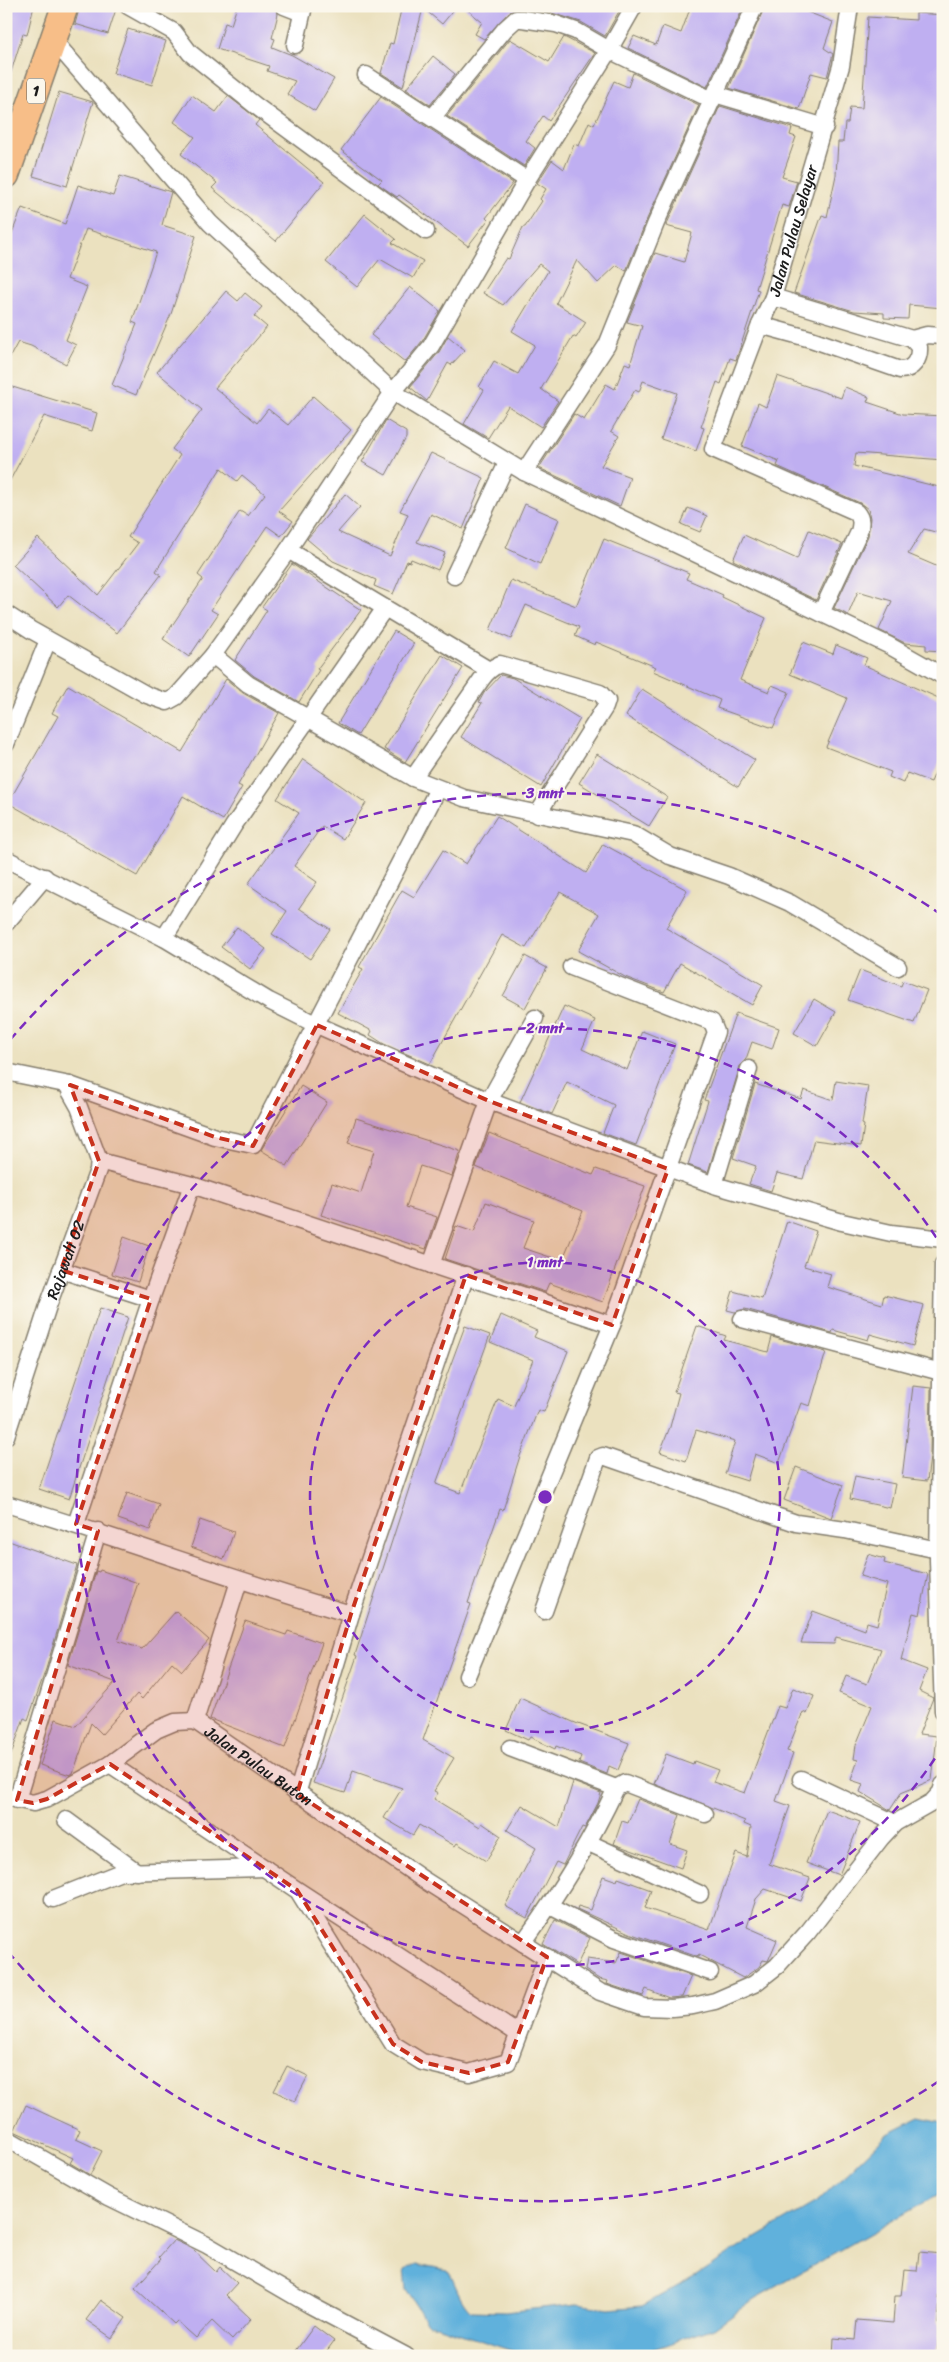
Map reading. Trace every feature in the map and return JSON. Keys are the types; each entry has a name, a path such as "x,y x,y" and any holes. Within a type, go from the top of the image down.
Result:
{"highway":[{"name":"1","path":"8,167 65,6"}],"street":[{"path":"128,6 174,32 190,53 256,106 426,231"},
{"path":"284,6 303,10 296,45"},
{"path":"6,614 48,640 147,695 167,702 176,697 213,655 288,550 393,392 431,346 527,180 609,50 634,6"},
{"path":"524,472 607,345 656,223 755,6"},
{"name":"Jalan Pulau Selayar","path":"821,613 859,532 860,517 856,512 713,449 760,325 773,297 825,127 841,66 850,6"},
{"path":"433,117 505,29 516,20 556,24 576,31 609,50 713,97 825,127"},
{"path":"54,41 210,223 393,392 524,472 888,645 943,676"},
{"path":"366,75 527,180"},
{"path":"773,297 912,339 927,335 943,336"},
{"path":"760,325 811,339 900,370 910,368 917,360 919,347 912,339"},
{"path":"454,576 507,463"},
{"path":"288,550 489,670"},
{"path":"164,938 234,825 306,718 385,608"},
{"path":"6,744 48,640"},
{"path":"213,655 248,684 413,778 464,798 633,834 670,856 728,876 790,903 898,967"},
{"path":"413,778 489,670 500,664 600,693 607,701 537,815"},
{"path":"6,1072 70,1085 215,1137 251,1146 254,1144 438,789"},
{"path":"6,859 46,877 164,938 316,1025 489,1101 714,1185 883,1232 943,1238"},
{"path":"6,923 46,877"},
{"path":"467,1676 612,1325 716,1032 716,1027 712,1022 572,968"},
{"path":"431,1265 489,1101 535,1018"},
{"path":"714,1185 749,1069"},
{"path":"70,1085 70,1091 79,1107 99,1161 192,1185 612,1325"},
{"name":"Rajawali 02","path":"6,1436 99,1161"},
{"path":"76,1524 151,1299 192,1185"},
{"path":"943,1264 938,1550 943,1711"},
{"path":"61,1270 151,1299"},
{"path":"297,1794 351,1614 466,1275"},
{"path":"742,1319 940,1372"},
{"path":"544,1611 598,1458 603,1456 796,1523 845,1530 938,1550"},
{"path":"6,1504 98,1531 238,1581 351,1614"},
{"path":"12,1799 98,1531"},
{"path":"195,1721 238,1581"},
{"name":"Jalan Pulau Buton","path":"12,1799 33,1803 47,1799 110,1764 156,1730 175,1722 195,1721 297,1794 424,1880 600,1992 644,2007 672,2008 715,2001 754,1984 777,1966 832,1904 880,1838 895,1823 932,1802 941,1792 943,1785"},
{"path":"510,1748 616,1788"},
{"path":"110,1764 297,1890 517,2033"},
{"path":"801,1779 895,1823"},
{"path":"523,1943 550,1906 589,1843 616,1788 625,1782 705,1814"},
{"path":"66,1820 138,1872"},
{"path":"589,1843 700,1894"},
{"path":"54,1899 121,1872 265,1868"},
{"path":"297,1890 393,2044 422,2062 470,2073 508,2062 517,2033 547,1957"},
{"path":"550,1906 614,1939 710,1972"},
{"path":"6,2138 108,2197 207,2245 310,2305 405,2356"}],"highlighted area":[{"path":"317,1025 489,1101 668,1169 612,1325 466,1275 351,1614 297,1794 547,1957 508,2062 469,2073 422,2062 393,2044 297,1890 110,1764 47,1799 33,1803 17,1800 98,1531 76,1524 151,1299 61,1270 99,1161 70,1085 215,1137 253,1146"}],"water":[{"path":"920,2118 943,2123 943,2192 754,2299 714,2328 648,2351 620,2356 525,2355 427,2323 406,2290 404,2270 417,2264 448,2270 461,2297 471,2311 506,2312 577,2304 609,2309 642,2306 696,2276 746,2243 818,2201 886,2135"}],"building":[{"path":"6,6 34,6 27,35 23,34 10,75 6,74"},
{"path":"80,6 117,6 108,34 75,24"},
{"path":"237,6 274,6 278,14 272,38 275,39 272,47 292,55 334,79 315,111 287,94 295,81 267,71 269,66 217,49 225,23 231,25"},
{"path":"402,6 457,6 442,24 423,8 403,87 381,73 390,43 393,44"},
{"path":"463,6 521,6 519,9 509,12 484,39 475,34 482,22"},
{"path":"541,6 622,6 605,36 581,22 552,13"},
{"path":"691,6 744,6 707,87 628,48 634,36 656,45 663,26 681,33"},
{"path":"765,6 792,6 833,22 824,48 833,54 827,77 811,73 799,109 729,88"},
{"path":"916,13 943,15 943,139 940,171 943,171 943,308 909,305 908,319 884,318 884,313 854,311 794,293 822,215 827,217 836,175 838,142 843,142 845,123 848,123 850,107 862,108 868,17 916,20"},
{"path":"128,29 166,41 152,85 113,73"},
{"path":"564,37 595,53 549,121 543,116 526,141 535,148 524,166 447,116 510,39 549,62"},
{"path":"433,56 455,74 430,105 406,89"},
{"path":"633,73 699,105 647,219 626,271 617,265 598,283 577,260 556,303 586,322 576,338 573,336 541,389 558,401 541,427 508,406 488,438 464,424 484,390 479,387 494,361 518,374 535,345 512,331 548,271 539,264 503,305 483,293 506,258 509,259 523,227 525,227 542,201 540,199 546,189 537,183 552,160 564,169 574,144 579,146 589,122 594,125 614,81 628,87"},
{"path":"59,92 93,102 67,186 33,176"},
{"path":"192,95 216,112 228,96 259,120 255,125 324,182 276,241 212,188 217,183 181,154 195,137 174,122"},
{"path":"381,97 513,183 486,218 488,220 468,246 399,195 397,197 378,184 382,180 341,150"},
{"path":"720,106 792,128 790,135 796,137 782,177 797,181 789,207 782,205 756,289 759,290 736,360 730,358 721,384 717,382 701,427 704,428 696,451 661,439 677,393 643,381 639,392 635,390 611,431 619,436 601,466 630,477 620,506 539,468 574,414 584,420 606,384 615,389 625,363 630,365 642,326 627,322 655,253 684,262 692,233 666,226"},
{"path":"120,176 171,192 162,225 196,236 171,314 136,395 112,385 137,324 132,322 156,252 86,229 67,279 87,287 66,340 76,345 66,364 31,346 18,342 6,364 6,248 22,208 65,224 78,185 113,196"},
{"path":"365,214 396,239 392,243 423,261 413,278 380,259 357,287 326,262"},
{"path":"410,287 440,311 423,340 405,362 371,335"},
{"path":"226,291 238,301 245,293 262,307 254,316 267,327 215,388 257,423 268,409 288,425 313,396 351,430 279,511 293,521 281,536 267,526 211,610 218,614 189,657 163,639 203,579 198,575 240,511 248,516 265,494 242,475 237,481 221,468 156,571 161,575 117,633 68,595 58,607 13,565 38,538 98,595 138,543 128,537 180,455 172,449 202,410 157,372"},
{"path":"448,336 465,350 451,365 448,363 427,401 410,387 439,352"},
{"path":"777,376 841,398 845,387 869,397 867,402 903,414 943,416 943,460 856,453 854,466 943,488 943,534 924,529 908,554 943,569 943,651 926,650 926,645 905,643 879,630 892,601 858,591 848,615 834,608 868,536 870,518 868,509 860,503 777,466 779,461 742,446 758,403 766,407"},
{"path":"6,385 97,413 92,431 44,416 6,488"},
{"path":"386,420 406,432 406,438 386,475 362,462"},
{"path":"431,453 484,478 463,529 431,514 417,542 445,553 438,570 411,559 410,562 407,561 393,594 374,586 376,580 333,561 307,539 345,494 360,507 338,532 390,556 408,514 400,511"},
{"path":"525,504 559,519 540,564 506,548"},
{"path":"688,508 707,516 700,532 681,524"},
{"path":"809,530 842,544 816,600 733,560 744,535 797,559"},
{"path":"604,539 689,573 686,579 723,595 722,597 766,618 740,680 769,692 772,685 789,692 773,728 717,708 720,700 653,671 656,667 596,642 595,645 575,636 579,627 526,605 511,639 490,630 511,580 576,606"},
{"path":"292,564 361,610 317,669 319,670 299,702 254,676 235,660 267,610 262,607"},
{"path":"394,631 414,643 358,735 338,723"},
{"path":"803,642 833,654 836,645 867,658 864,665 943,700 943,754 931,782 907,773 903,783 889,777 891,772 826,747 847,698 790,674"},
{"path":"442,655 463,668 405,762 384,749"},
{"path":"501,675 513,678 580,719 541,787 461,737 482,703 479,702 484,693"},
{"path":"226,679 243,693 279,713 238,785 242,787 223,820 183,796 137,876 8,803 58,716 52,713 68,685 182,752"},
{"path":"642,689 755,760 738,787 626,716"},
{"path":"597,754 667,797 649,826 579,783"},
{"path":"303,759 366,803 343,839 322,826 294,866 317,882 299,908 330,929 310,959 272,934 287,911 248,884 299,813 277,799"},
{"path":"497,816 586,873 603,844 687,890 666,928 763,985 752,1005 680,963 664,992 625,977 578,951 599,914 560,892 526,948 502,935 430,1064 384,1044 370,1035 372,1031 338,1013 363,969 359,967 402,890 414,897 443,850 466,864"},
{"path":"237,927 266,949 250,969 221,947"},
{"path":"525,956 547,968 525,1008 503,996"},
{"path":"860,970 901,986 903,981 927,990 914,1023 848,1000"},
{"path":"814,999 836,1012 817,1046 794,1033"},
{"path":"564,1006 595,1020 582,1049 627,1070 642,1031 675,1044 636,1145 603,1133 614,1105 567,1082 552,1114 520,1102"},
{"path":"736,1013 779,1028 772,1049 752,1042 746,1059 740,1066 708,1172 688,1165 708,1101 704,1100"},
{"path":"836,1081 868,1086 862,1124 864,1125 861,1146 814,1140 803,1179 777,1173 771,1191 749,1184 756,1166 733,1158 755,1084 801,1099 804,1090 833,1100"},
{"path":"301,1086 327,1102 287,1166 261,1150"},
{"path":"356,1118 460,1151 452,1176 420,1166 406,1207 437,1217 426,1249 321,1215 332,1183 361,1193 374,1151 348,1143"},
{"path":"489,1133 593,1175 596,1169 645,1186 603,1302 549,1283 545,1292 445,1259 456,1226 474,1232 486,1202 534,1220 523,1248 562,1261 583,1211 476,1167"},
{"path":"787,1221 816,1231 804,1266 831,1274 827,1287 882,1304 884,1295 924,1305 913,1346 870,1334 868,1340 833,1330 832,1333 745,1309 735,1312 727,1310 733,1291 762,1299"},
{"path":"124,1237 149,1246 138,1282 112,1274"},
{"path":"100,1308 128,1317 69,1499 39,1489"},
{"path":"501,1315 537,1331 534,1337 568,1351 544,1412 538,1410 520,1456 503,1510 500,1509 468,1603 471,1604 423,1740 454,1758 434,1791 438,1793 434,1799 480,1827 482,1823 501,1836 486,1861 457,1843 455,1846 419,1825 413,1835 384,1818 402,1788 353,1771 345,1793 313,1783 357,1656 355,1655 439,1396 465,1326 490,1335 436,1484 460,1493 498,1399 514,1406 533,1360 490,1342"},
{"path":"697,1326 726,1336 724,1340 768,1352 772,1337 826,1352 810,1406 801,1403 779,1463 755,1454 747,1481 725,1474 735,1441 696,1430 686,1461 660,1452 670,1427 679,1393 674,1392"},
{"path":"913,1386 931,1388 930,1457 927,1481 902,1478"},
{"path":"796,1467 843,1485 831,1518 784,1500"},
{"path":"855,1476 895,1484 890,1508 850,1499"},
{"path":"127,1493 159,1504 150,1530 118,1519"},
{"path":"200,1520 234,1532 224,1559 191,1547"},
{"path":"6,1540 77,1565 46,1669 28,1720 24,1718 8,1763 6,1763"},
{"path":"868,1554 885,1559 884,1563 928,1574 920,1615 913,1613 901,1660 927,1670 919,1691 933,1698 919,1734 937,1736 932,1780 901,1793 890,1810 860,1792 863,1784 851,1780 858,1760 854,1759 856,1745 872,1706 839,1693 846,1676 867,1684 881,1649 836,1637 834,1644 801,1643 813,1611 865,1630 867,1622 877,1625 887,1584 860,1576"},
{"path":"100,1570 138,1583 118,1641 142,1649 176,1611 209,1640 182,1671 172,1662 142,1699 137,1694 102,1734 91,1723 73,1773 70,1775 40,1765 56,1719 76,1726 115,1682 68,1665 96,1571 99,1572"},
{"path":"245,1621 286,1635 288,1631 322,1643 285,1748 210,1719"},
{"path":"793,1688 814,1696 807,1714 803,1712 787,1751 793,1753 776,1801 790,1806 769,1864 810,1878 801,1901 765,1889 756,1899 747,1927 777,1940 768,1961 763,1960 759,1967 743,1978 699,1955 698,1957 629,1933 577,1909 578,1906 591,1910 603,1876 617,1881 618,1878 651,1890 645,1908 709,1930 736,1853 747,1857 751,1827 744,1824 745,1821 654,1784 666,1754 693,1764 694,1761 718,1770 713,1782 745,1793 778,1706 785,1708"},
{"path":"520,1698 573,1722 629,1743 618,1770 609,1766 607,1774 579,1763 581,1756 556,1746 555,1749 530,1737 528,1740 506,1730"},
{"path":"573,1782 601,1793 598,1803 585,1828 582,1827 563,1865 556,1862 527,1918 505,1906 536,1848 507,1830 522,1805 559,1827"},
{"path":"638,1799 680,1815 670,1844 687,1850 681,1868 614,1844 622,1821 628,1823"},
{"path":"827,1810 860,1822 839,1875 806,1863"},
{"path":"555,1920 590,1938 577,1965 543,1944"},
{"path":"621,1952 691,1976 682,1997 669,1998 646,1989 643,1996 607,1984 608,1981 599,1979 585,1970 587,1959 616,1963"},
{"path":"287,2066 308,2076 295,2101 274,2091"},
{"path":"26,2105 80,2130 76,2139 102,2151 90,2175 70,2163 73,2158 14,2131"},
{"path":"174,2240 191,2248 216,2272 220,2267 237,2283 226,2295 251,2319 232,2340 212,2321 196,2338 177,2321 174,2324 135,2288 161,2259 159,2257"},
{"path":"919,2252 942,2254 938,2299 940,2300 938,2323 940,2323 937,2356 833,2356 834,2338 855,2340 857,2320 893,2323 895,2296 901,2296 904,2270 917,2271"},
{"path":"101,2300 126,2318 112,2338 86,2320"},
{"path":"314,2326 334,2341 323,2356 292,2356"}]}
